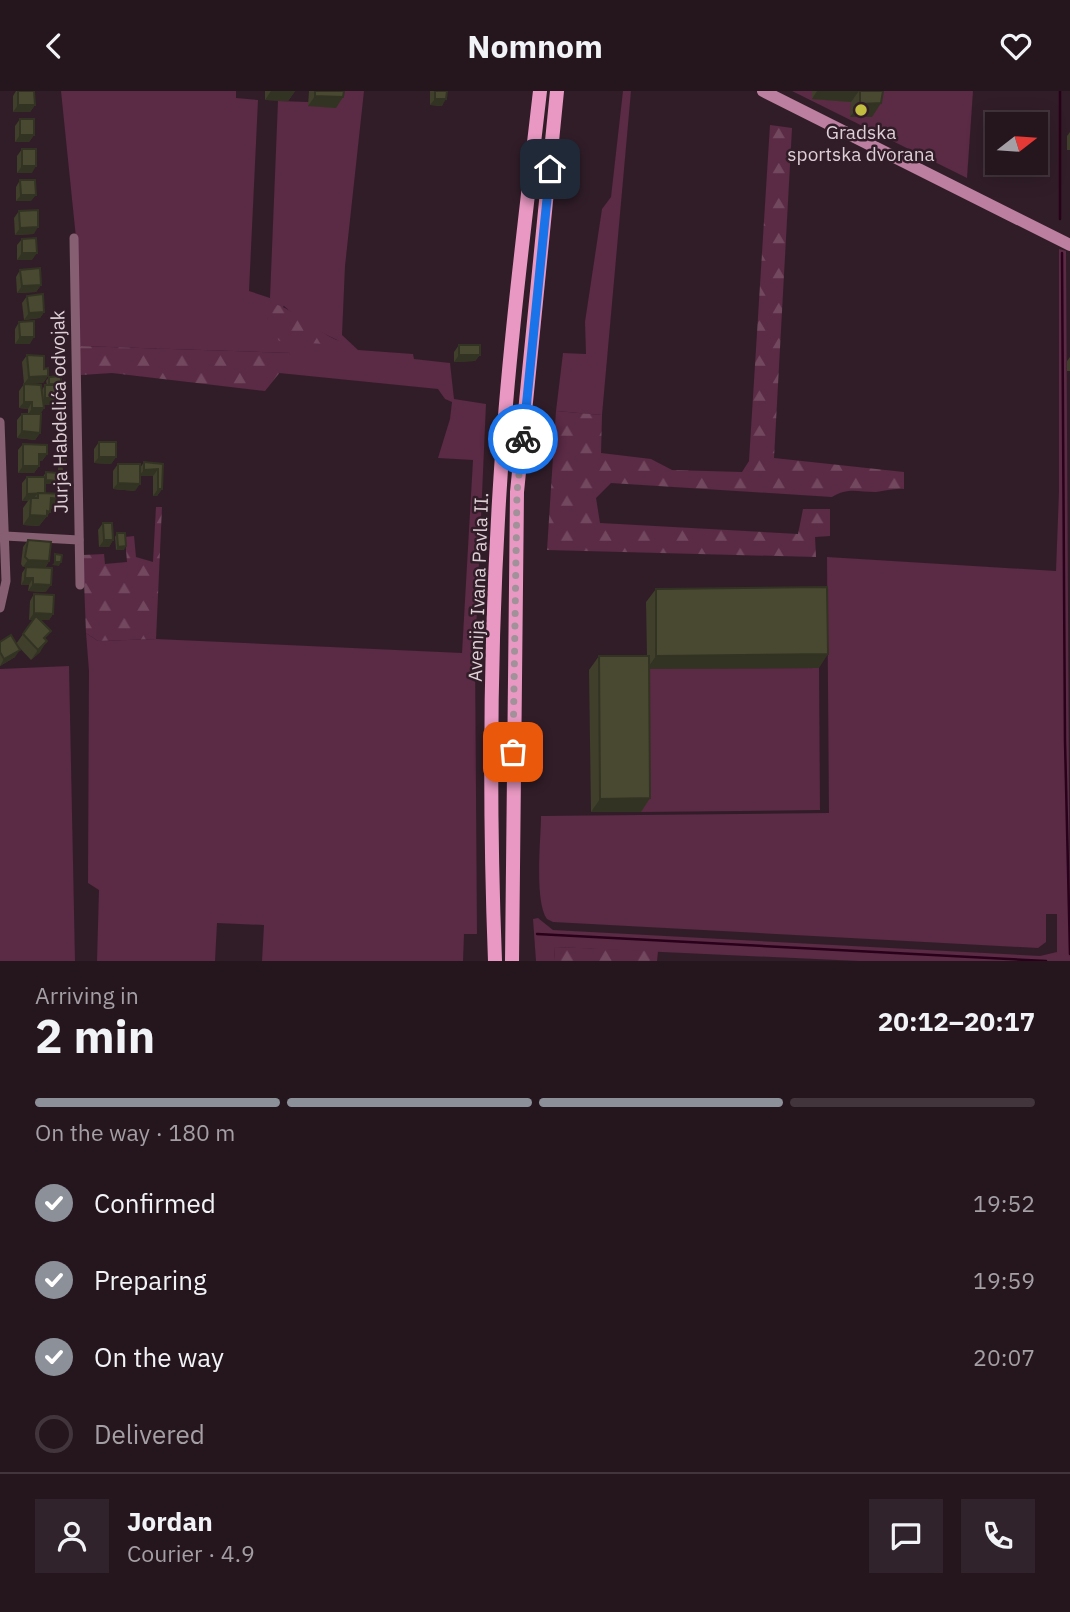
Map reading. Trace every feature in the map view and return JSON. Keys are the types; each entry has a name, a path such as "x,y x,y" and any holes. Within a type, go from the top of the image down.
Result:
{"main road":[{"name":"Avenija Ivana Pavla II.","path":"495,961 494,672 500,486 515,306 540,91"},
{"name":"Avenija Ivana Pavla II.","path":"512,961 517,492 557,91"},
{"path":"763,91 1070,244"}],"street":[{"name":"Jurja Habdelića odvojak","path":"74,238 80,585"},
{"path":"0,422 6,590 0,608"},
{"path":"5,536 79,540"}],"green space":[{"path":"61,91 236,91 236,98 258,100 249,291 270,298 278,101 308,102 337,91 364,91 345,266 342,335 358,350 413,354 414,359 450,363 454,399 486,404 475,654 477,934 464,934 463,961 262,961 264,925 217,923 215,961 97,961 99,890 88,883 89,671 86,633 98,641 156,639 462,653 473,460 438,458 450,419 452,402 445,399 438,389 279,373 290,353 79,346 76,238","holes":["284,306 303,323 339,341 267,319"]},
{"path":"623,91 631,91 602,415 556,411 563,353 586,354 585,322 602,209 611,197"},
{"path":"792,91 973,91 967,178"},
{"path":"770,125 792,128 774,458 904,472 904,489 848,491 832,497 611,483 596,498 600,523 798,534 803,509 830,509 830,536 815,537 816,557 547,550 556,411 602,415 601,453 651,459 672,470 742,472 749,461"},
{"path":"1059,249 1066,251 1070,961 859,961 555,947 554,961 536,961 533,919 538,918 553,930 1040,956 1057,952 1057,914 1046,914 1046,942 1038,948 553,922 547,919 543,910 539,869 541,816 829,813 827,557 1056,571 1059,492"},
{"path":"277,305 339,341 339,345 279,341 267,319"},
{"path":"79,346 290,353 288,367 281,371 265,391 112,373 81,375"},
{"path":"156,507 162,507 156,639 98,641 86,633 83,555 104,554 105,564 127,562 125,537 134,536 136,557 153,562"},
{"path":"69,666 75,961 0,961 0,669"},
{"path":"819,668 820,810 641,812 639,669"},
{"path":"555,947 658,951 657,961 554,961"}],"building":[{"path":"18,91 34,91 35,105 18,105"},
{"path":"315,91 344,91 343,97 315,96"},
{"path":"435,91 447,91 446,99 435,99"},
{"path":"860,91 883,91 881,103 860,104"},
{"path":"20,119 34,119 34,135 20,135"},
{"path":"22,149 36,149 36,166 22,166"},
{"path":"20,180 35,180 36,195 21,195"},
{"path":"38,210 38,227 20,228 19,211"},
{"path":"36,238 37,253 22,253 22,239"},
{"path":"40,268 41,285 22,286 20,270"},
{"path":"43,294 44,312 29,313 27,296"},
{"path":"34,321 34,337 20,337 19,322"},
{"path":"459,345 480,345 480,355 459,355"},
{"path":"27,355 44,356 44,369 48,368 48,376 29,377"},
{"path":"61,376 61,389 57,389 57,384 49,384 49,377"},
{"path":"24,384 41,385 44,408 32,408 32,402 24,402"},
{"path":"45,385 57,385 57,398 45,398"},
{"path":"22,414 41,414 40,433 22,431"},
{"path":"99,442 116,442 116,457 99,457"},
{"path":"23,444 47,445 47,454 39,454 39,466 23,466"},
{"path":"61,458 65,458 65,466 61,466"},
{"path":"144,462 163,464 162,489 158,489 158,469 144,470"},
{"path":"118,464 140,464 140,484 118,483"},
{"path":"46,472 58,473 58,481 46,480"},
{"path":"27,477 45,477 45,493 27,494"},
{"path":"38,493 65,494 65,499 51,498 47,516 30,515 31,498 38,498"},
{"path":"103,523 112,523 113,540 104,540"},
{"path":"117,533 125,533 126,546 118,547"},
{"path":"28,540 51,542 49,561 28,560 25,557"},
{"path":"55,554 62,555 61,562 55,562"},
{"path":"26,567 52,568 51,585 33,584 33,578 25,578"},
{"path":"827,587 828,654 656,656 656,589"},
{"path":"34,594 54,595 53,614 34,613"},
{"path":"36,616 51,631 44,638 47,641 38,650 23,634"},
{"path":"11,635 20,650 4,659 0,652 0,642"},
{"path":"599,656 649,656 650,798 600,799"}],"waterway":[{"path":"1060,91 1060,219"},
{"path":"1062,253 1065,741 1070,954"},
{"path":"537,934 1046,961"}],"way so far":[{"path":"513,752 517,492 523,439"}],"place":[{"name":"Gradska sportska dvorana","path":"861,110"}],"route":[{"path":"523,439 550,169"}]}
